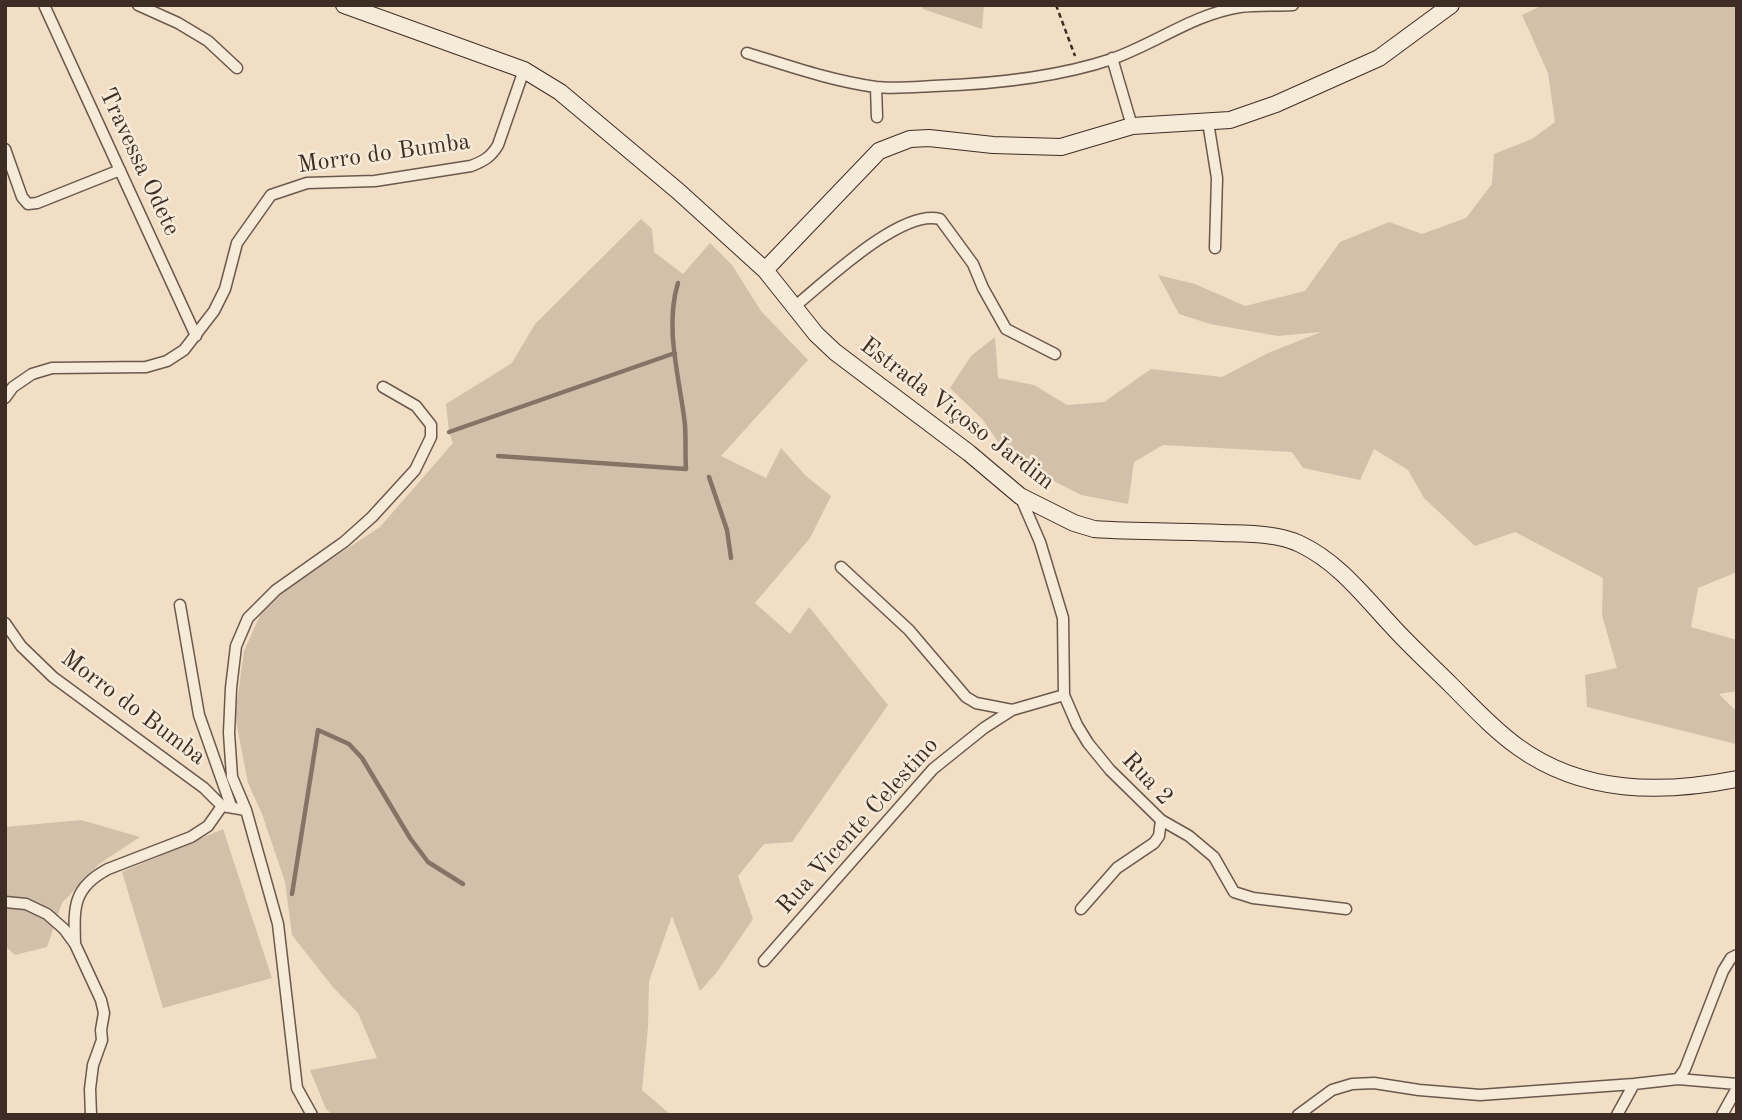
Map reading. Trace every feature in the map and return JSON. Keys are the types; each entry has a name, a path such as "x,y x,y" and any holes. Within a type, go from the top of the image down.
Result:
{"main road":[{"name":"Estrada Viçoso Jardim","path":"344,5 524,70 560,92 678,191 765,270 835,352 960,446 1020,496 1074,523 1094,529 1244,534 1279,537 1299,544 1328,560 1343,573 1392,627 1517,747 1570,776 1597,784 1652,788 1682,788 1737,779"},
{"path":"765,270 879,151 894,144 929,138 993,145 1061,147 1132,126 1230,120 1379,58 1451,5"}],"street":[{"name":"Travessa Odete","path":"44,5 196,336"},
{"path":"138,5 202,37 236,68"},
{"path":"747,53 808,72 876,87 1014,80 1079,69 1112,58 1219,12 1239,7 1293,5"},
{"path":"1112,58 1132,126"},
{"name":"Morro do Bumba","path":"5,398 13,387 32,374 52,368 146,366 167,362 184,350 214,311 225,289 236,243 271,195 307,183 375,181 471,166 484,161 494,153 498,145 524,70"},
{"path":"876,87 877,117"},
{"path":"1208,122 1217,178 1215,248"},
{"path":"5,149 22,197 28,204 37,203 120,170"},
{"path":"794,307 884,236 914,220 931,216 940,219 973,264 1006,329 1055,354"},
{"path":"312,1115 297,1088 278,925 246,810 232,777 229,733 231,688 236,646 248,618 276,590 344,542 372,517 415,470 431,438 431,425 416,406 383,387"},
{"path":"1020,496 1040,542 1063,618 1064,695"},
{"path":"841,567 909,629 966,697 976,703 1012,710"},
{"path":"75,944 74,906 82,888 108,869 191,836 208,826 227,806 199,715 180,605"},
{"name":"Morro do Bumba","path":"5,623 21,646 53,677 227,806 246,810"},
{"name":"Rua Vicente Celestino","path":"764,961 933,768 1012,710 1064,695"},
{"name":"Rua 2","path":"1064,695 1088,743 1110,770 1161,821 1159,836 1154,843 1117,868 1081,909"},
{"path":"1161,821 1189,836 1214,857 1234,892 1253,898 1346,909"},
{"path":"5,902 26,904 47,914 64,929 75,944 101,1000 104,1013 102,1040 93,1065 87,1113"},
{"path":"1678,1079 1685,1069 1723,971 1731,958 1737,955"},
{"path":"1298,1115 1332,1090 1352,1084 1374,1083 1480,1095 1678,1079 1737,1086 1722,1115"},
{"path":"1617,1115 1634,1084"}],"path":[{"path":"1056,5 1079,69"}],"shaded area":[{"path":"922,5 984,5 982,29 923,9"},
{"path":"1543,5 1737,5 1737,572 1698,588 1691,627 1737,640 1737,691 1719,694 1737,712 1736,744 1587,707 1585,675 1617,668 1602,615 1603,578 1515,532 1475,546 1424,498 1408,470 1374,449 1360,480 1303,468 1292,452 1163,445 1134,462 1128,504 1081,495 1009,458 983,420 950,388 971,356 995,337 998,378 1034,385 1067,405 1104,402 1151,369 1222,377 1268,353 1321,332 1278,336 1210,324 1179,314 1158,275 1195,284 1245,306 1305,291 1340,242 1389,222 1422,234 1466,218 1492,184 1494,154 1532,139 1555,122 1548,73 1522,15"},
{"path":"641,219 652,229 654,252 683,274 710,243 732,265 761,311 808,360 721,456 766,478 781,448 806,476 831,496 810,538 755,603 790,634 809,607 888,705 792,842 764,844 738,876 753,919 717,972 700,991 672,916 649,981 642,1090 671,1115 333,1115 326,1109 310,1070 377,1058 358,1013 332,986 292,935 285,882 262,814 248,783 235,716 244,651 266,602 380,527 453,443 446,404 512,363 535,324"},
{"path":"81,820 140,837 99,864 62,903 47,947 15,955 5,946 5,827"},
{"path":"223,829 272,978 163,1008 122,872"}],"waterway":[{"path":"498,456 686,469 685,425 674,354 672,318 678,283"},
{"path":"449,432 675,353"},
{"path":"709,477 727,530 731,558"},
{"path":"292,894 318,730 349,744 362,758 410,838 428,862 463,884"}]}
